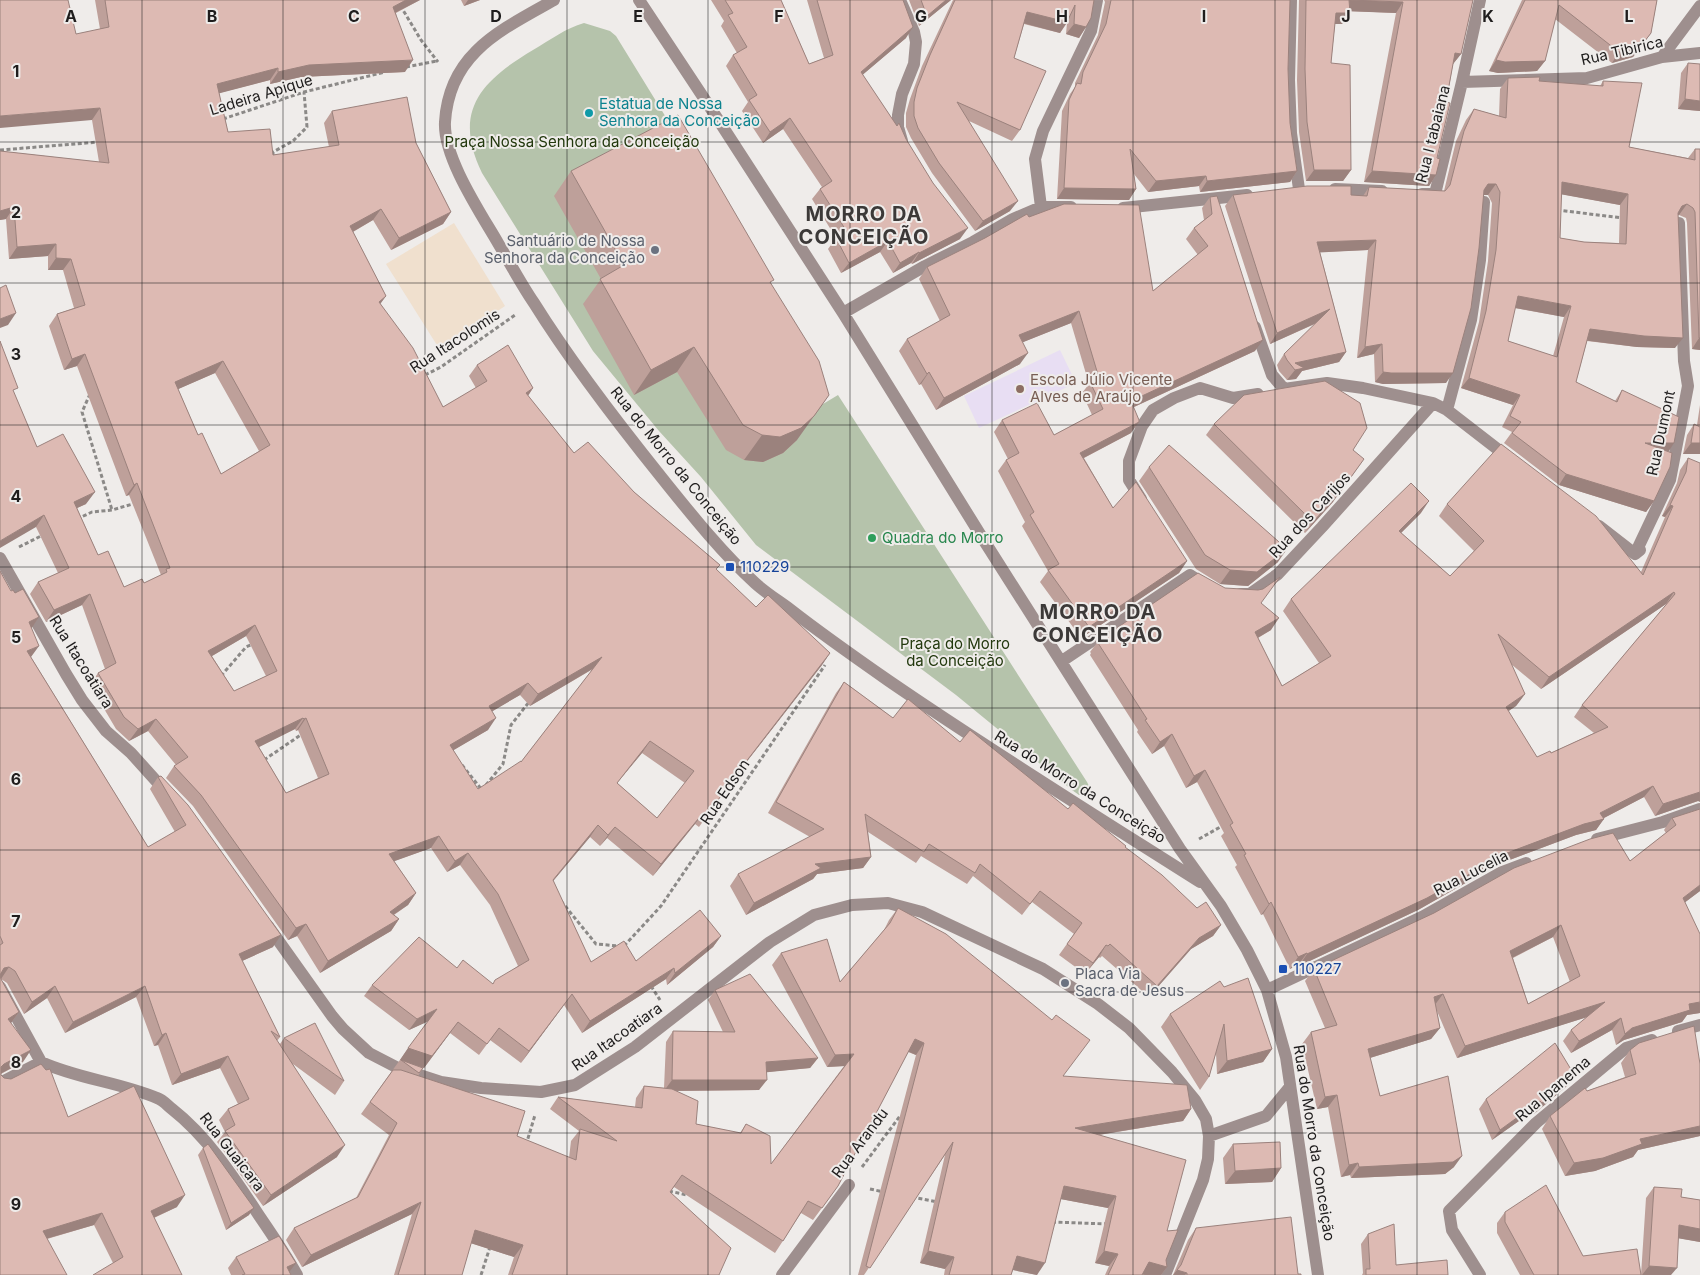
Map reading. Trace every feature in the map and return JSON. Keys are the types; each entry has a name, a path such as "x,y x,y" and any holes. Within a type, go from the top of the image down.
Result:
{"street":[{"name":"Rua do Morro da Conceição","path":"554,0 486,40 466,62 448,100 445,138 456,167 484,221 534,303 624,432 690,514 756,584 838,646 965,734 1205,885"},
{"name":"Rua do Morro da Conceição","path":"639,0 843,313 958,499 1180,849 1221,906 1247,950 1266,990 1286,1056 1289,1088 1318,1275"},
{"path":"900,0 914,32 916,42 914,64 902,94 898,115 898,127 907,149"},
{"path":"1041,207 1035,160 1043,131 1091,31 1097,0"},
{"name":"Rua I tabaiana","path":"1291,0 1289,80 1294,190 1320,189 1435,194 1480,0"},
{"path":"1662,56 1700,6"},
{"name":"Rua Tibirica","path":"1462,82 1587,78 1662,56 1700,53"},
{"path":"1114,208 1215,203 1261,193"},
{"path":"1447,410 1471,320 1480,260 1484,202"},
{"path":"843,313 970,238 1041,207 1086,208"},
{"name":"Rua Dumont","path":"1588,518 1637,552 1670,480 1688,386 1684,361 1680,223"},
{"path":"1252,317 1272,374 1284,389"},
{"path":"1148,510 1129,480 1129,461 1142,426 1154,410 1174,398 1200,388 1233,398 1327,383 1363,388 1433,403 1447,410 1518,465"},
{"name":"Rua dos Carijos","path":"1062,661 1188,572 1222,592 1250,594 1278,574 1433,403"},
{"name":"Rua Itacoatiara","path":"0,558 82,700 106,731 131,753 179,804"},
{"path":"1588,841 1663,822 1700,808"},
{"name":"Rua Lucelia","path":"1266,990 1422,917 1502,872 1536,859"},
{"name":"Rua Itacoatiara","path":"262,918 332,1016 343,1029 369,1052 398,1068 440,1082 481,1088 541,1092 575,1085 635,1047 770,942 814,915 852,905 888,903 922,912 1043,969 1098,1004 1129,1028 1172,1072 1195,1100 1206,1119 1209,1136 1208,1159 1203,1180 1165,1275"},
{"path":"0,986 41,1062 0,1083"},
{"name":"Rua Ipanema","path":"1480,1275 1452,1230 1449,1212 1536,1123 1626,1048 1700,1025"},
{"name":"Rua Guaicara","path":"41,1062 59,1070 119,1085 159,1098 187,1120 243,1191 297,1275"},
{"path":"1209,1136 1266,1116 1289,1088"},
{"name":"Rua Arandu","path":"782,1275 849,1185"}],"path":[{"path":"397,0 421,40 456,82"},
{"path":"402,68 437,61"},
{"name":"Ladeira Apique","path":"223,119 304,92 393,70"},
{"path":"272,159 273,152 293,141 307,127 304,92"},
{"path":"0,150 100,142"},
{"path":"1551,209 1628,218"},
{"name":"Rua Itacolomis","path":"424,376 441,367 534,303"},
{"path":"91,391 82,412 112,510"},
{"path":"75,520 92,512 112,510 137,502"},
{"path":"17,548 50,532"},
{"path":"218,679 246,647 255,643"},
{"name":"Rua Edson","path":"561,900 596,944 624,946 661,906 838,646"},
{"path":"482,789 503,764 511,725 533,696"},
{"path":"257,764 299,735 308,731"},
{"path":"457,759 488,797"},
{"path":"1180,849 1227,824"},
{"path":"645,978 672,1019"},
{"path":"525,1149 541,1092"},
{"name":"Rua Arandu","path":"849,1185 901,1115"},
{"path":"849,1185 888,1193"},
{"path":"661,1189 690,1196"},
{"path":"908,1196 947,1204"},
{"path":"1045,1222 1114,1224"},
{"path":"481,1275 492,1242"}],"shaded area":[{"path":"454,223 505,306 440,350 386,264"},
{"name":"Escola Júlio Vicente Alves de Araújo","path":"1060,350 1076,383 979,428 964,396"}],"green space":[{"name":"Praça Nossa Senhora da Conceição","path":"584,23 610,31 616,36 806,345 792,353 823,404 838,395 1087,782 1089,786 1083,794 1079,795 1072,790 956,695 756,545 701,477 659,431 593,351 482,173 473,151 470,132 471,115 477,100 486,86 515,62 558,35"}],"building":[{"path":"0,0 68,0 76,34 109,27 105,0 406,0 393,7 413,60 309,65 278,72 278,68 217,84 228,132 270,129 273,155 339,145 332,111 407,97 416,143 451,212 399,238 381,209 350,226 386,296 379,302 413,348 443,407 487,381 477,365 508,345 533,388 526,393 574,453 588,442 634,492 720,565 716,569 756,607 768,595 830,653 707,815 703,813 661,864 615,827 608,835 598,825 553,880 591,962 624,941 636,961 700,910 721,936 675,973 674,968 590,1021 572,994 529,1051 499,1028 487,1044 458,1022 432,1056 408,1048 437,1009 417,1019 372,985 419,937 457,968 463,960 493,984 495,980 529,960 498,894 468,853 455,861 439,836 389,854 416,893 390,912 399,919 328,961 306,924 296,928 201,795 174,766 188,757 156,719 138,729 124,717 98,673 116,663 90,594 54,610 38,582 69,568 44,515 0,541 0,341 18,388 13,390 37,447 63,434 95,492 74,502 98,555 108,551 124,587 142,579 144,583 167,572 166,569 170,568 137,483 134,485 85,354 72,359 57,314 85,305 71,259 56,258 56,244 17,247 14,207 0,211 0,151 109,163 100,108 0,116","holes":["223,361 270,445 221,474 202,433 198,435 175,382","255,625 277,671 234,691 208,651","602,657 521,762 478,789 450,745 496,718 489,706 528,683 538,694","306,718 329,774 286,793 255,741","650,741 694,771 657,818 617,783"]},
{"path":"725,0 781,0 809,64 833,55 817,0 903,0 913,27 861,72 897,126 899,123 906,139 933,183 968,228 900,263 888,241 849,263 836,238 847,232 820,189 832,181 790,118 770,132 749,100 757,95 733,55 747,47 728,15 733,13"},
{"path":"921,0 946,0 927,16"},
{"path":"955,0 1094,0 1091,18 1086,27 1074,24 1075,5 1067,22 1027,12 1014,58 1046,71 1020,130 957,102 1018,201 983,221 939,163 918,128 914,116 917,88"},
{"path":"1111,0 1290,0 1288,69 1290,123 1297,171 1207,181 1206,176 1156,181 1130,149 1136,189 1064,188 1069,100 1077,83 1081,84 1083,72 1106,24"},
{"path":"1306,0 1349,0 1350,13 1336,13 1331,63 1350,65 1351,170 1314,170 1307,122 1305,69"},
{"path":"1349,0 1473,0 1461,54 1455,53 1446,102 1450,103 1437,158 1440,159 1436,175 1372,171 1403,2"},
{"path":"1525,0 1657,0 1651,33 1641,46 1619,52 1559,5 1545,61 1505,62 1496,60"},
{"path":"1688,63 1700,64 1700,101 1685,99"},
{"path":"1540,77 1539,81 1603,86 1603,81 1642,83 1629,147 1695,160 1695,149 1700,149 1700,338 1695,212 1687,204 1682,206 1678,213 1683,338 1644,336 1590,329 1576,382 1617,402 1622,390 1679,417 1674,443 1645,443 1672,453 1670,467 1654,501 1566,474 1512,433 1521,422 1510,416 1520,395 1469,378 1486,311 1496,250 1500,192 1496,184 1488,184 1484,190 1471,308 1453,373 1383,372 1382,344 1365,347 1376,240 1317,242 1346,352 1295,363 1304,368 1295,370 1284,354 1330,309 1277,333 1233,195 1307,186 1351,186 1351,195 1367,196 1369,187 1445,191 1450,185 1464,131 1474,109 1506,118 1508,78","holes":["1562,182 1628,194 1626,244 1584,242 1560,238","1518,296 1571,306 1557,357 1508,341"]},
{"path":"678,115 774,280 770,282 819,361 829,395 814,416 801,428 780,437 762,435 743,425 694,347 651,370 600,279 624,265 571,171"},
{"path":"1217,196 1263,340 1131,401 1139,422 1080,453 1113,508 1136,482 1187,561 1089,627 1048,570 1059,564 1030,515 1034,512 1006,460 1019,453 1002,420 1037,403 1054,435 1103,409 1090,382 1099,378 1079,311 1019,335 1028,353 944,398 929,372 927,374 907,339 950,315 927,267 985,238 1027,214 1029,217 1064,204 1139,205 1153,291 1208,246 1194,228 1212,214 1210,197"},
{"path":"6,285 16,313 0,319 0,288"},
{"path":"1325,381 1360,403 1367,428 1353,450 1364,459 1341,491 1313,522 1214,424 1244,395"},
{"path":"1694,424 1700,427 1700,443 1691,443"},
{"path":"1501,444 1596,516 1643,575 1673,506 1670,505 1686,472 1688,458 1700,463 1700,792 1663,804 1653,786 1600,813 1604,819 1584,824 1507,853 1427,898 1298,957 1271,902 1269,904 1244,855 1246,854 1230,825 1233,823 1205,770 1194,776 1172,734 1160,742 1098,643 1100,642 1099,640 1198,573 1225,588 1258,590 1263,589 1280,577 1261,603 1279,618 1255,632 1282,686 1331,656 1291,599 1411,483 1429,501 1399,531 1450,576 1484,541 1447,504","holes":["1674,592 1675,594 1582,705 1608,727 1551,753 1550,751 1537,757 1506,707 1525,694 1498,634 1549,677"]},
{"path":"1169,445 1287,549 1257,572 1230,570 1205,555 1149,467"},
{"path":"0,571 11,591 13,590 15,593 23,589 39,617 29,622 39,646 27,651 148,847 186,825 158,777 161,776 188,805 281,935 239,954 280,1037 271,1031 345,1145 271,1195 225,1131 235,1125 228,1109 249,1099 228,1056 181,1074 166,1033 162,1035 145,986 73,1022 55,986 32,1002 15,971 9,967 4,968 0,975 0,945 3,943 0,936"},
{"path":"844,682 893,718 908,699 960,742 970,730 1068,809 1073,803 1125,847 1162,875 1197,908 1206,902 1221,925 1199,938 1157,986 1110,944 1106,945 1093,963 1067,944 1082,923 1040,891 1030,904 980,864 975,873 929,844 924,852 865,814 871,857 815,864 821,868 754,903 738,874 824,829 776,802"},
{"path":"1700,809 1700,885 1683,898 1700,934 1700,1002 1689,1004 1690,1010 1632,1028 1625,1034 1621,1018 1579,1041 1571,1030 1605,1002 1465,1046 1443,994 1434,997 1440,1028 1368,1049 1380,1096 1448,1076 1462,1156 1453,1162 1359,1167 1358,1163 1349,1165 1337,1095 1325,1097 1311,1032 1337,1025 1314,969 1434,913 1514,868 1590,839 1613,833 1630,861 1676,825 1672,818","holes":["1561,925 1580,976 1528,1004 1510,951"]},
{"path":"898,908 946,934 1052,1020 1056,1015 1090,1040 1063,1076 1187,1085 1191,1109 1075,1128 1186,1160 1167,1231 1178,1230 1166,1260 1167,1267 1149,1262 1142,1275 1108,1275 1118,1254 1104,1251 1116,1196 1064,1186 1045,1263 1017,1256 1011,1275 949,1275 954,1257 928,1251 953,1142 870,1268 866,1266 924,1043 915,1039 838,1186 822,1208 808,1201 783,1241 682,1175 670,1192 731,1248 719,1275 512,1275 523,1245 475,1230 462,1275 398,1275 421,1202 311,1255 294,1228 358,1197 397,1123 370,1102 393,1070 401,1070 525,1111 517,1136 576,1160 580,1129 617,1141 558,1097 642,1108 644,1086 672,1089 698,1101 696,1124 741,1133 746,1124 770,1136 771,1164 854,1054 835,1055 781,953 827,939 840,982 890,923"},
{"path":"750,974 818,1058 766,1062 767,1080 672,1080 673,1031 735,1032 715,990"},
{"path":"0,975 19,1012 8,1019 31,1050 1,1067 1,1075 4,1078 11,1079 41,1064 46,1070 50,1069 68,1117 134,1086 185,1195 151,1211 182,1275 93,1275 123,1257 102,1213 43,1231 67,1275 0,1275"},
{"path":"1248,978 1272,1049 1227,1061 1224,1024 1209,1077 1170,1014 1220,981 1224,987"},
{"path":"315,1023 344,1081 284,1038"},
{"path":"1694,1026 1700,1064 1700,1126 1640,1139 1642,1144 1603,1158 1574,1163 1550,1116 1585,1088 1587,1091 1636,1074 1630,1050 1639,1043"},
{"path":"1555,1043 1575,1076 1542,1103 1540,1101 1500,1130 1486,1099"},
{"path":"401,1060 423,1068 419,1073"},
{"path":"1280,1142 1281,1168 1235,1171 1233,1144"},
{"path":"208,1144 254,1208 231,1223 203,1148"},
{"path":"1546,1185 1583,1256 1637,1249 1641,1275 1534,1275 1505,1222 1505,1212"},
{"path":"1654,1187 1682,1189 1681,1197 1700,1200 1700,1229 1679,1225 1677,1268 1649,1266"},
{"path":"1291,1217 1298,1274 1301,1275 1187,1275 1187,1273 1177,1270 1181,1265 1196,1228"},
{"path":"1394,1224 1396,1265 1447,1260 1448,1275 1366,1275 1366,1269 1370,1269 1368,1234"},
{"path":"279,1236 296,1263 287,1267 291,1275 242,1275 245,1274 236,1257"}],"place":[{"name":"Estatua de Nossa Senhora da Conceição","path":"589,113"},
{"name":"Santuário de Nossa Senhora da Conceição","path":"655,250"},
{"name":"Escola Júlio Vicente Alves de Araújo","path":"1020,389"},
{"name":"Quadra do Morro","path":"872,538"},
{"name":"110229","path":"730,567"},
{"name":"110227","path":"1283,969"},
{"name":"Placa Via Sacra de Jesus","path":"1065,983"}],"district":[{"name":"MORRO DA CONCEIÇÃO","path":"864,226"},
{"name":"MORRO DA CONCEIÇÃO","path":"1098,624"}],"park label":[{"name":"Praça do Morro da Conceição","path":"955,652"}]}
